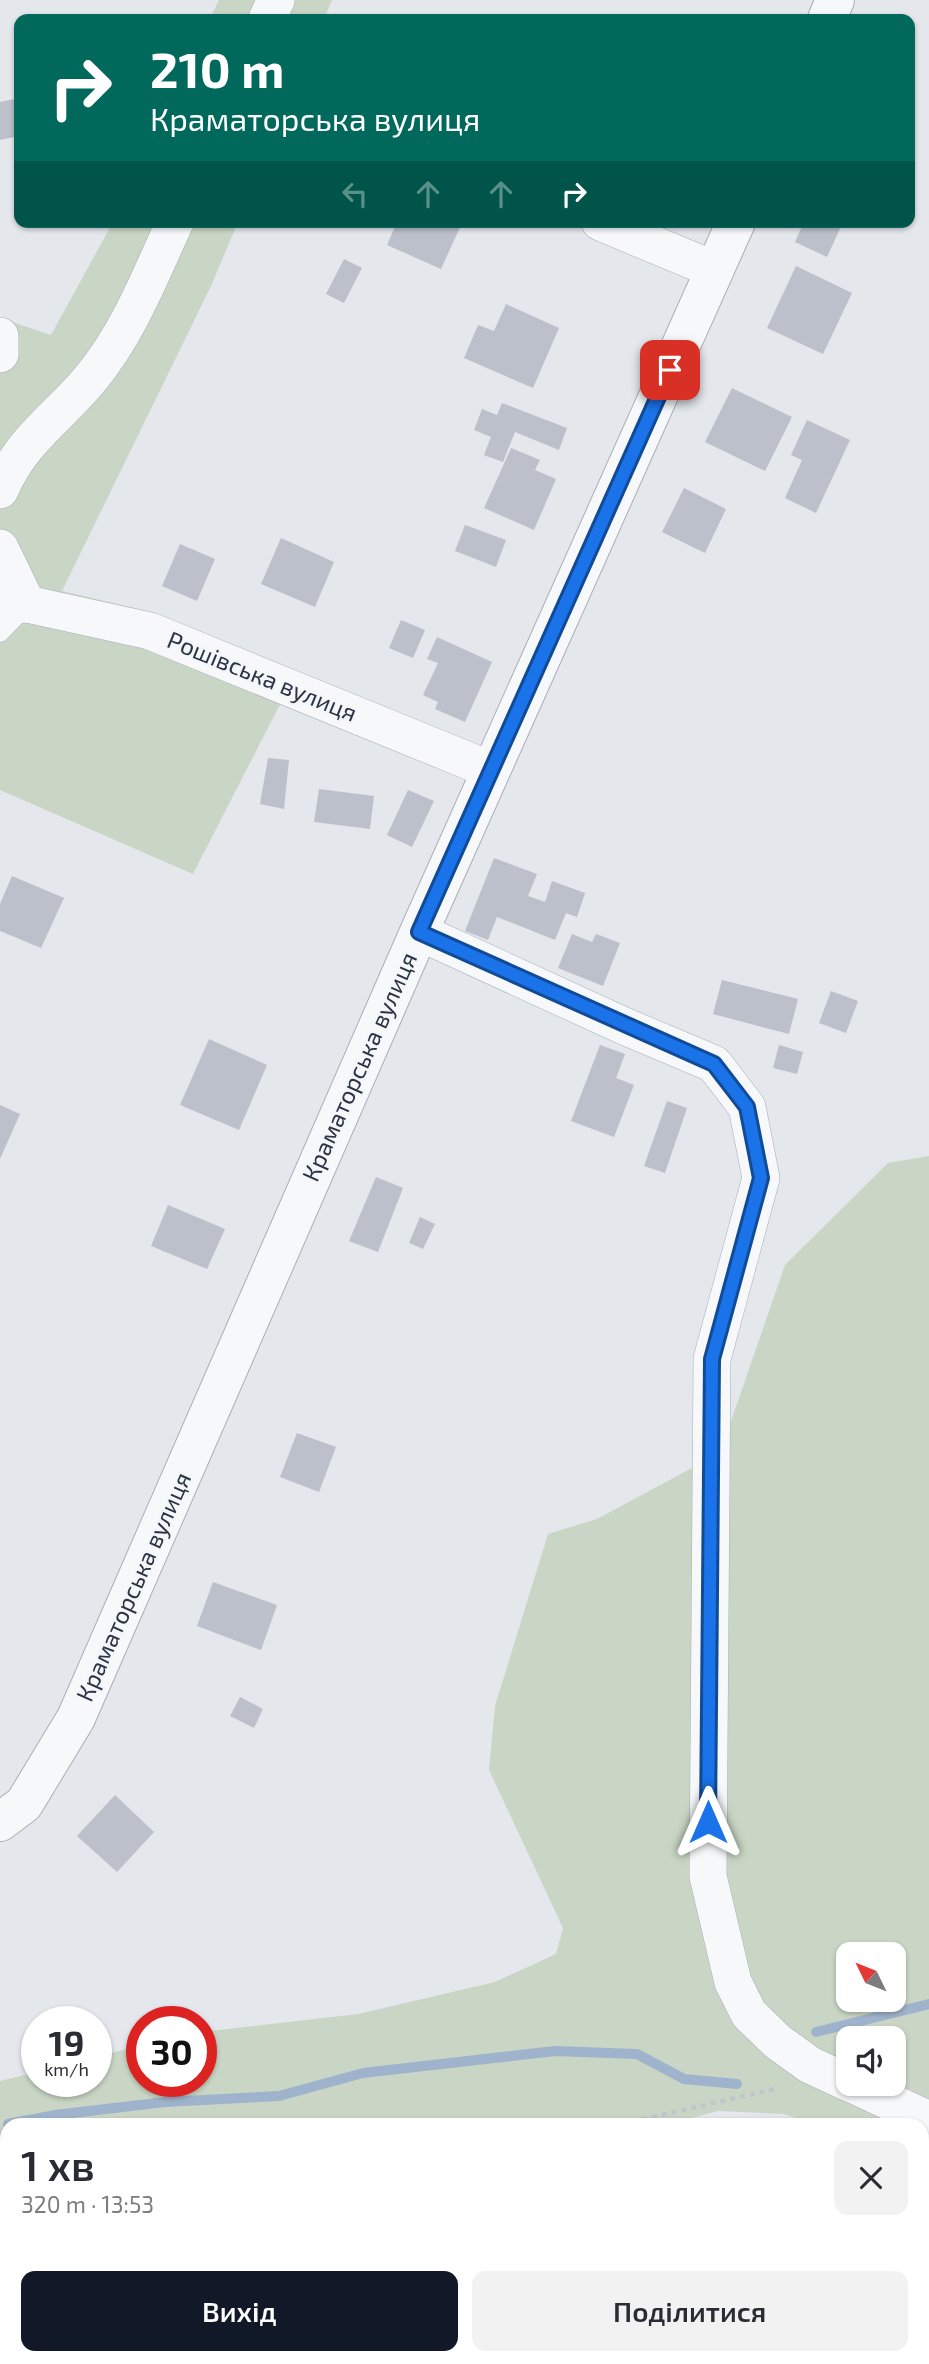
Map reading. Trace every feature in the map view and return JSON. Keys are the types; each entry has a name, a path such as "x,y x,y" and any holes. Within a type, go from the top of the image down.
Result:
{"street":[{"path":"0,490 8,471 29,443 90,380 124,333 172,228"},
{"path":"614,228 715,270"},
{"name":"Краматорська вулиця","path":"0,1822 24,1804 76,1718 419,932 733,228"},
{"path":"0,336 0,354"},
{"path":"0,548 13,605"},
{"name":"Рошівська вулиця","path":"13,605 150,631 491,770"},
{"path":"419,932 714,1064 747,1107 761,1178 712,1359 708,1876 733,1982 749,2014 778,2042 810,2065 836,2077"},
{"path":"876,2096 925,2118"}],"lane":[{"path":"0,634 13,605"}],"path":[{"path":"650,2118 783,2087 810,2065"}],"green space":[{"path":"219,0 332,0 326,14 212,14"},
{"path":"110,228 235,228 211,286 62,591 151,612 293,679 193,874 0,790 0,318 51,335"},
{"path":"929,1156 929,2118 795,2118 784,2114 718,2111 692,2118 0,2118 0,2081 21,2076 21,2097 112,2097 112,2053 126,2049 126,2097 217,2097 217,2030 358,2014 495,1982 556,1954 563,1928 489,1770 495,1706 548,1534 597,1519 720,1453 785,1265 888,1163"}],"building":[{"path":"14,99 14,137 0,140 0,102"},
{"path":"394,228 460,228 441,269 387,245"},
{"path":"801,228 840,228 827,257 795,242"},
{"path":"344,259 362,268 344,303 326,294"},
{"path":"796,266 852,293 823,354 767,328"},
{"path":"506,304 559,328 533,388 464,358 478,325 494,331"},
{"path":"732,388 792,417 765,471 705,442"},
{"path":"502,403 567,428 559,450 515,432 503,462 484,455 491,437 474,430 482,409 497,415"},
{"path":"807,420 850,440 816,513 785,498 802,460 791,455"},
{"path":"511,448 540,460 535,470 556,479 534,530 484,508"},
{"path":"684,488 726,509 705,553 662,532"},
{"path":"465,525 506,540 496,567 455,551"},
{"path":"281,538 334,562 315,607 261,584"},
{"path":"180,544 215,559 197,601 162,586"},
{"path":"401,620 425,630 413,658 389,648"},
{"path":"437,637 492,662 465,722 435,709 438,702 423,695 438,663 427,659"},
{"path":"268,758 289,760 284,809 260,804"},
{"path":"319,789 374,796 370,829 314,822"},
{"path":"408,790 434,801 412,847 387,835"},
{"path":"494,858 537,874 528,896 545,902 552,881 585,893 577,917 566,913 555,940 497,917 488,940 465,931"},
{"path":"12,876 64,898 41,948 0,931 0,904"},
{"path":"572,934 592,942 596,934 620,943 603,986 558,968"},
{"path":"722,980 798,999 789,1034 713,1014"},
{"path":"831,991 858,1001 846,1033 819,1023"},
{"path":"209,1039 267,1065 239,1130 180,1105"},
{"path":"600,1045 625,1054 616,1078 634,1085 614,1137 571,1121"},
{"path":"779,1045 803,1052 797,1074 773,1068"},
{"path":"667,1101 687,1108 665,1173 644,1166"},
{"path":"0,1105 20,1114 0,1159"},
{"path":"376,1177 403,1188 378,1252 349,1241"},
{"path":"168,1205 225,1229 207,1269 151,1246"},
{"path":"420,1217 435,1224 423,1249 409,1243"},
{"path":"297,1433 336,1447 319,1492 280,1477"},
{"path":"213,1582 277,1605 261,1650 197,1626"},
{"path":"240,1697 263,1709 254,1728 230,1716"},
{"path":"115,1795 154,1832 117,1872 77,1836"}],"waterway":[{"path":"816,2032 929,2004"},
{"path":"39,2118 165,2102 279,2096 363,2073 555,2051 637,2054 684,2079 737,2084"}],"route":[{"path":"670,370 419,932 714,1064 747,1107 761,1178 712,1359 708,1822"}]}
